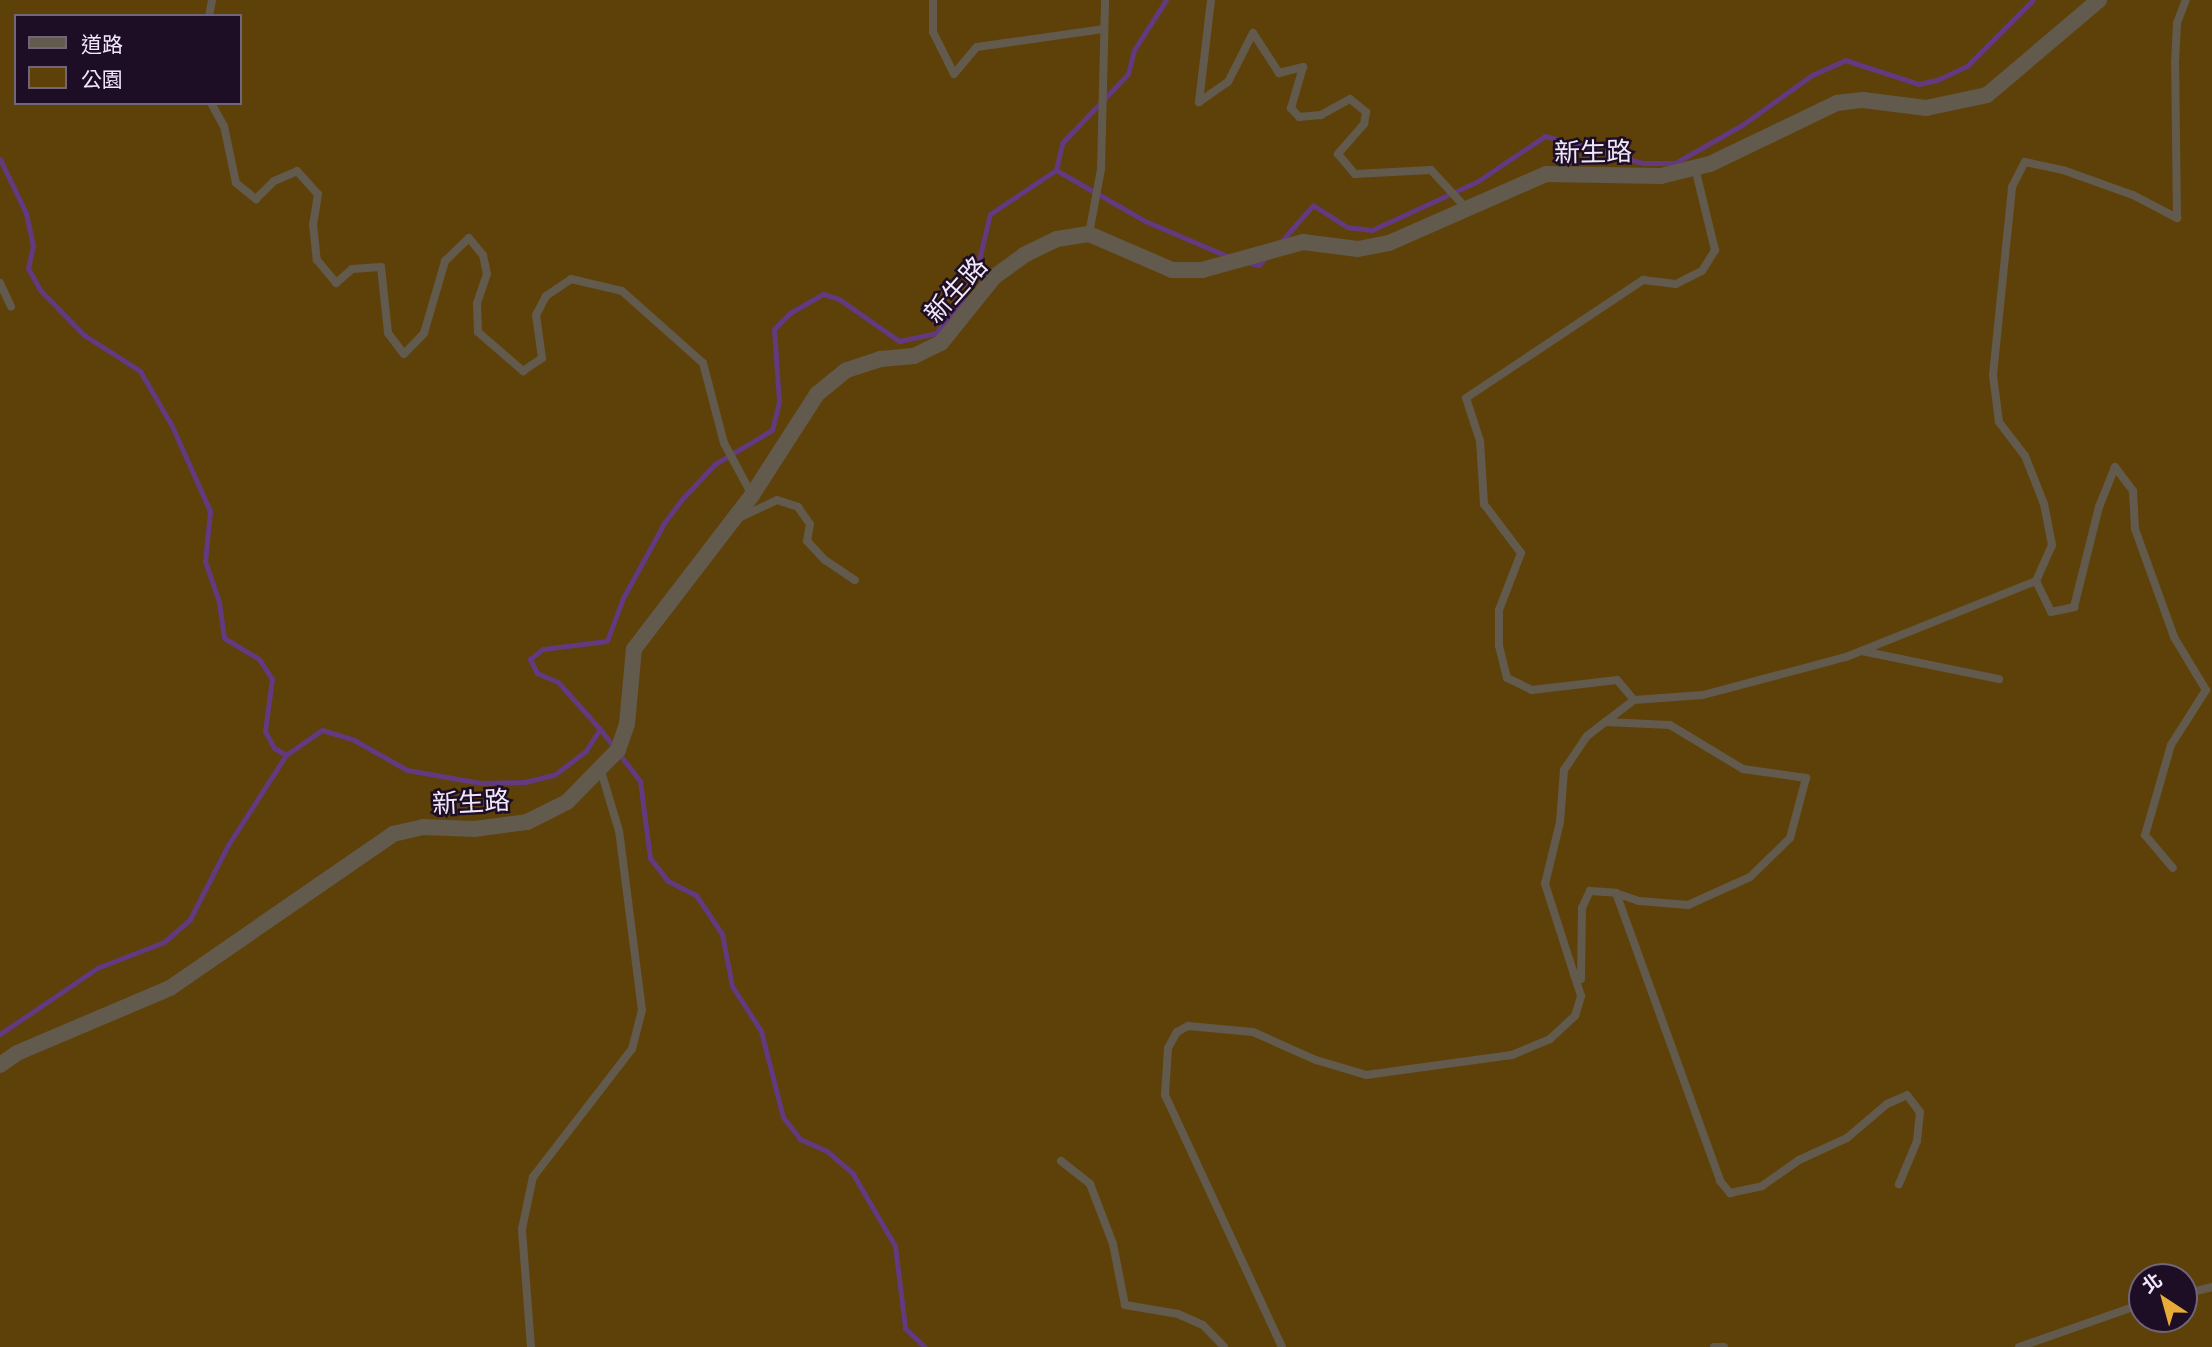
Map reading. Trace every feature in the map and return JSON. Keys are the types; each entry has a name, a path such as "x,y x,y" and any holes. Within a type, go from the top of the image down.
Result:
{"street":[{"name":"新生路","path":"0,1065 17,1053 170,988 393,834 424,827 474,829 527,822 567,802 609,761 627,724 634,649 752,495 817,394 847,370 880,359 914,356 941,342 994,277 1024,255 1057,239 1089,234 1172,270 1233,261 1303,242 1368,247 1464,205 1546,174 1661,176 1695,168 1837,103 1863,100 1926,108 1987,95 2099,0"}],"lane":[{"path":"933,0 933,32 954,74 977,47 1103,29"},
{"path":"1089,234 1098,182 1106,86 1103,29 1105,0"},
{"path":"1211,0 1199,102 1228,82 1253,33 1279,73 1303,67 1291,108 1299,117 1321,116 1350,99 1366,112 1364,124 1338,154 1355,174 1431,170 1450,185 1464,205"},
{"path":"1581,996 1545,884 1560,822 1564,771 1587,736 1634,700 1703,695 1862,651 2036,581 2052,545 2044,504 2025,456 1999,422 1993,375 2012,187 2025,162 2063,170 2133,195 2177,218 2175,64 2177,23 2186,0"},
{"path":"212,105 224,126 236,183 256,199 274,181 297,171 318,194 313,224 317,260 336,283 352,269 381,267 388,333 404,354 424,333 445,261 469,238 484,255 486,274 477,303 478,332 498,354 523,371 542,358 536,315 546,296 571,279 622,291 703,363 725,445 752,495"},
{"path":"1634,700 1617,680 1532,690 1507,678 1499,645 1499,610 1521,553 1484,504 1480,441 1466,398 1643,280 1676,284 1702,271 1716,250 1695,168"},
{"path":"0,283 11,307"},
{"path":"2036,581 2052,612 2074,607 2099,507 2115,467 2133,491 2135,529 2174,637 2206,690 2171,745 2146,835 2173,868"},
{"path":"731,522 777,500 798,507 810,524 807,541 825,560 855,580"},
{"path":"1862,651 1998,679"},
{"path":"1282,1347 1166,1096 1168,1048 1177,1032 1188,1026 1253,1032 1316,1060 1366,1075 1401,1074 1512,1055 1550,1039 1575,1016 1581,996 1582,908 1590,891 1616,893 1639,901 1688,905 1750,877 1790,838 1806,778 1743,769 1670,725 1605,722"},
{"path":"531,1347 522,1229 533,1177 632,1049 642,1010 609,761"},
{"path":"1616,893 1707,1152 1730,1193 1762,1186 1799,1160 1847,1138 1887,1104 1907,1095 1920,1112 1917,1141 1899,1184"},
{"path":"1061,1161 1090,1184 1113,1244 1125,1305 1178,1314 1203,1325 1224,1347"},
{"path":"2019,1347 2128,1309"},
{"path":"1714,1347 1724,1347"}],"green space":[{"path":"0,0 2212,0 2212,1347 0,1347"}],"waterway":[{"path":"1056,170 1062,143 1128,74 1134,50 1166,0"},
{"path":"1278,245 1313,205 1347,227 1372,230 1478,181 1545,136 1643,163 1675,163 1742,125 1812,75 1845,60 1919,84 1937,80 1967,66 2033,0"},
{"path":"0,159 26,213 33,245 28,268 41,291 84,335 140,371 172,426 210,511 205,561 219,602 224,638 259,659 272,679 265,731 274,748 286,755"},
{"path":"0,1034 97,968 164,942 190,919 228,845 286,755 322,730 354,740 407,770 481,783 525,782 554,775 585,752 600,729 558,682 537,673 530,659 543,649 607,641 623,598 664,523 682,499 715,464 772,430 779,401 774,329 790,313 823,294 839,299 899,341 936,333 963,298 979,260 990,214 1056,170 1145,221 1229,257"},
{"path":"1249,263 1259,265 1266,257"},
{"path":"600,729 640,781 650,858 668,881 696,895 722,934 732,986 761,1031 783,1117 800,1139 827,1151 853,1174 895,1246 905,1328 925,1347"}]}
